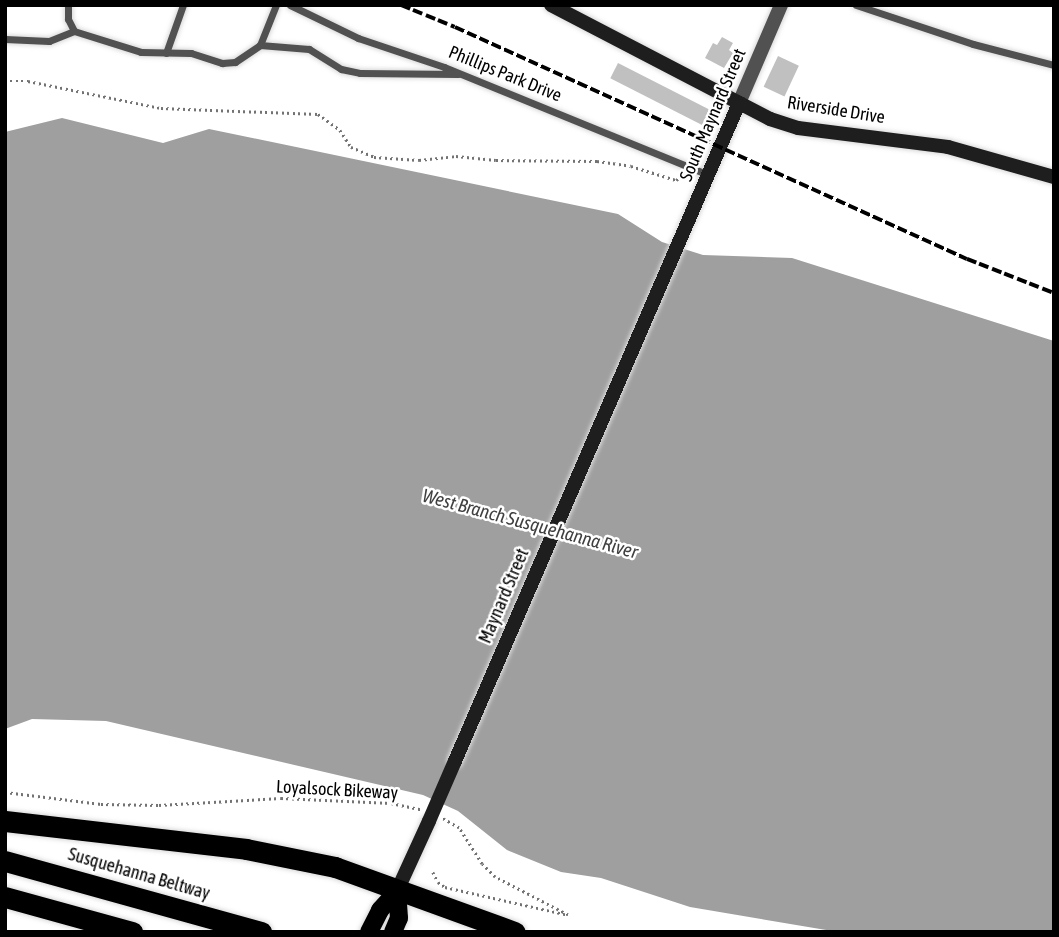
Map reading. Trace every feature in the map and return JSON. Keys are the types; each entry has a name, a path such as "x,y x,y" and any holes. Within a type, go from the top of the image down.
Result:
{"highway":[{"path":"5,821 246,849 335,867 515,932"},
{"name":"Susquehanna Beltway","path":"5,861 261,932"},
{"path":"5,897 132,932"}],"main road":[{"name":"Riverside Drive","path":"551,5 739,103 798,128 948,147 1054,177"},
{"name":"South Maynard Street","path":"681,239 739,103"},
{"name":"Maynard Street","path":"369,932 380,910 397,891 681,239"},
{"name":"Maynard Street","path":"393,932 399,918 397,891"}],"street":[{"name":"South Maynard Street","path":"739,103 780,5"}],"lane":[{"path":"68,5 68,19 74,31"},
{"path":"166,52 183,5"},
{"path":"5,39 49,41 74,31 141,52 191,53 222,63 234,62 260,45 276,5"},
{"name":"Phillips Park Drive","path":"290,5 358,38 462,74 709,175"},
{"path":"856,5 972,44 1054,65"},
{"path":"260,45 309,49 341,69 360,73 424,76 462,74"}],"path":[{"path":"5,81 27,81 161,108 317,114 340,130 351,146 374,158 419,160 456,156 496,160 597,161 631,166 676,180 686,173"},
{"name":"Loyalsock Bikeway","path":"5,792 101,804 159,805 281,799 391,803 458,828 482,864 495,877 568,915 445,887 438,882 433,872"}],"water":[{"name":"West Branch Susquehanna River","path":"62,118 163,143 209,129 618,214 662,242 703,255 792,258 1054,341 1054,932 838,932 690,907 601,878 561,872 507,850 458,811 423,795 106,721 32,719 5,729 5,132"}],"building":[{"path":"722,37 733,43 729,50 733,53 724,68 705,58 713,43 717,45"},
{"path":"778,56 799,66 784,97 764,87"},
{"path":"618,63 710,110 702,125 610,78"}],"railway":[{"path":"401,5 967,259 1054,293"}]}
